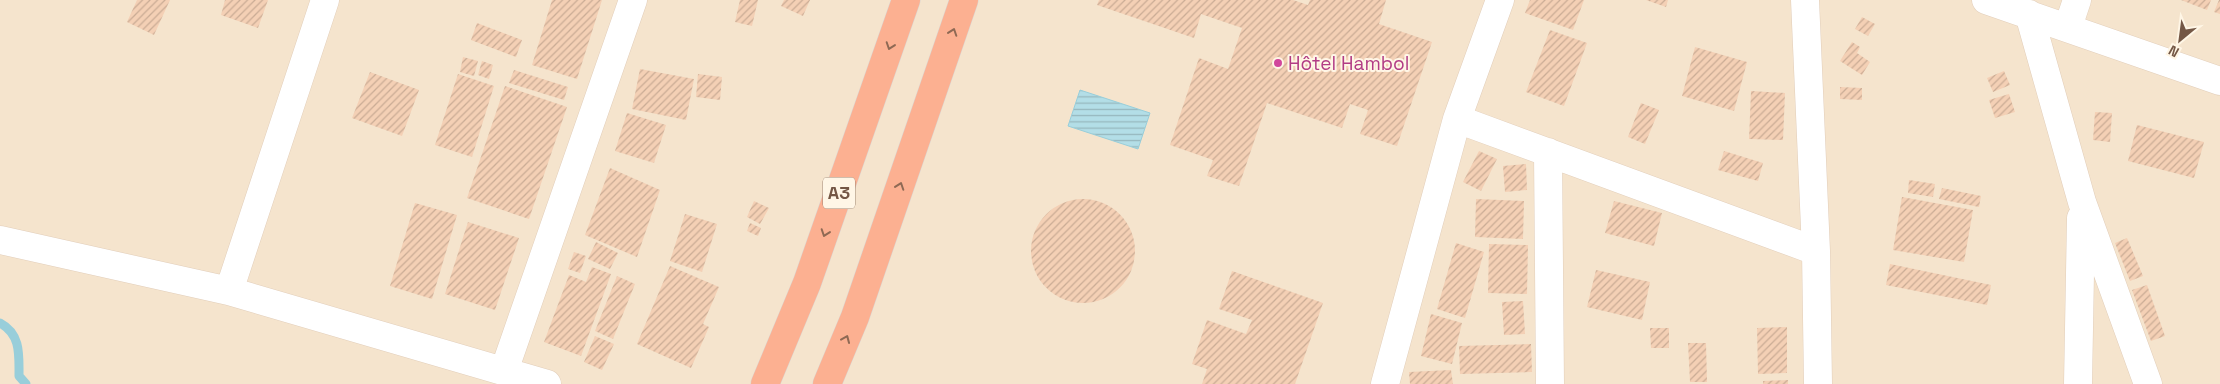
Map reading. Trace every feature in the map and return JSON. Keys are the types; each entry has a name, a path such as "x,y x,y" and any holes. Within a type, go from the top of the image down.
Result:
{"highway":[{"name":"A3","path":"765,384 808,283 906,0"},
{"path":"827,384 855,317 964,0"}],"street":[{"path":"229,291 326,0"},
{"path":"504,371 633,0"},
{"path":"1805,0 1816,251 1818,384"},
{"path":"1986,0 2220,81"},
{"path":"2068,28 2078,0"},
{"path":"1386,384 1458,119 1498,1"},
{"path":"2029,14 2082,202 2148,384"},
{"path":"1458,119 1816,251"},
{"path":"1548,152 1550,384"},
{"path":"2078,384 2082,202"},
{"path":"0,240 229,291 547,384"}],"shaded area":[{"path":"0,0 2220,0 2220,384 0,384"}],"water":[{"path":"1080,90 1150,113 1138,149 1068,126"}],"building":[{"path":"137,0 170,0 154,35 127,22"},
{"path":"225,0 268,0 258,28 221,15"},
{"path":"552,0 602,0 577,79 532,65"},
{"path":"740,0 758,0 752,26 735,22"},
{"path":"784,0 810,0 803,16 781,6"},
{"path":"1099,0 1293,0 1308,5 1310,0 1386,0 1379,24 1432,42 1397,146 1360,134 1368,110 1350,104 1342,128 1267,103 1239,186 1207,176 1213,160 1170,145 1199,58 1228,69 1242,28 1201,14 1194,38 1097,5"},
{"path":"1530,0 1584,0 1573,30 1525,13"},
{"path":"1646,0 1668,0 1666,7"},
{"path":"2181,0 2211,0 2207,10"},
{"path":"2220,0 2220,14 2214,12"},
{"path":"1862,17 1875,24 1868,36 1855,29"},
{"path":"477,23 522,40 516,57 471,40"},
{"path":"1550,30 1587,43 1564,106 1526,92"},
{"path":"1852,42 1860,47 1857,53 1870,62 1862,75 1840,61"},
{"path":"1695,47 1747,62 1734,111 1682,96"},
{"path":"463,57 478,61 474,76 460,72"},
{"path":"482,61 493,65 489,79 478,75"},
{"path":"640,69 694,79 686,120 632,109"},
{"path":"514,70 568,87 564,100 509,83"},
{"path":"2004,71 2010,85 1993,92 1987,78"},
{"path":"370,72 419,90 402,136 352,118"},
{"path":"458,74 494,86 472,157 435,145"},
{"path":"698,74 722,77 720,100 696,97"},
{"path":"505,86 567,107 529,219 467,198"},
{"path":"1840,87 1862,88 1862,100 1840,99"},
{"path":"1751,91 1785,93 1783,140 1749,139"},
{"path":"2009,94 2015,112 1995,118 1989,100"},
{"path":"1641,103 1659,110 1645,144 1628,137"},
{"path":"2095,112 2112,113 2110,142 2093,140"},
{"path":"627,113 666,125 654,163 615,151"},
{"path":"2137,125 2204,142 2194,178 2128,161"},
{"path":"1479,151 1497,159 1481,191 1463,182"},
{"path":"1724,151 1763,163 1758,181 1718,170"},
{"path":"1526,164 1527,190 1505,192 1503,166"},
{"path":"610,168 660,190 637,257 585,235"},
{"path":"1909,180 1935,184 1933,197 1908,193"},
{"path":"1942,188 1981,196 1979,207 1939,199"},
{"path":"1902,197 1973,210 1964,262 1893,250"},
{"path":"1083,199 1103,203 1112,207 1120,214 1127,222 1131,231 1135,251 1131,271 1127,280 1120,288 1112,295 1103,299 1083,303 1063,299 1054,295 1046,288 1039,280 1035,271 1031,251 1035,231 1039,222 1046,214 1054,207 1063,203"},
{"path":"1476,199 1524,201 1523,239 1475,237"},
{"path":"754,201 769,208 760,224 747,217"},
{"path":"1614,201 1662,213 1654,246 1605,233"},
{"path":"415,203 457,215 432,299 390,286"},
{"path":"685,214 717,224 702,272 670,261"},
{"path":"468,222 519,238 495,310 445,294"},
{"path":"750,223 761,228 758,236 747,231"},
{"path":"2127,238 2143,276 2130,281 2115,243"},
{"path":"596,242 618,253 610,269 588,259"},
{"path":"1456,243 1484,252 1465,318 1437,309"},
{"path":"1489,244 1528,245 1527,294 1488,293"},
{"path":"574,252 586,256 580,273 568,269"},
{"path":"1890,264 1991,285 1987,305 1886,285"},
{"path":"670,266 719,287 703,324 709,327 691,368 637,344"},
{"path":"592,267 611,274 581,356 544,342 569,275 586,282"},
{"path":"1596,270 1650,282 1642,320 1587,307"},
{"path":"1232,271 1323,303 1295,384 1202,384 1207,369 1192,364 1207,320 1246,334 1252,320 1219,309"},
{"path":"617,276 635,284 613,339 595,331"},
{"path":"2147,285 2165,336 2151,341 2132,290"},
{"path":"1523,301 1525,334 1504,335 1502,302"},
{"path":"1431,314 1462,323 1452,364 1421,356"},
{"path":"1787,327 1787,373 1758,374 1757,328"},
{"path":"1650,328 1669,328 1669,348 1651,348"},
{"path":"595,336 614,344 602,370 584,362"},
{"path":"1688,343 1706,343 1707,382 1690,382"},
{"path":"1531,344 1532,372 1460,374 1459,346"},
{"path":"1451,370 1453,384 1410,384 1409,372"},
{"path":"1788,380 1788,384 1763,384 1763,381"}],"waterway":[{"path":"0,323 12,333 15,339 19,353 19,376 26,384"}],"place":[{"name":"Hôtel Hambol","path":"1278,63"}]}
